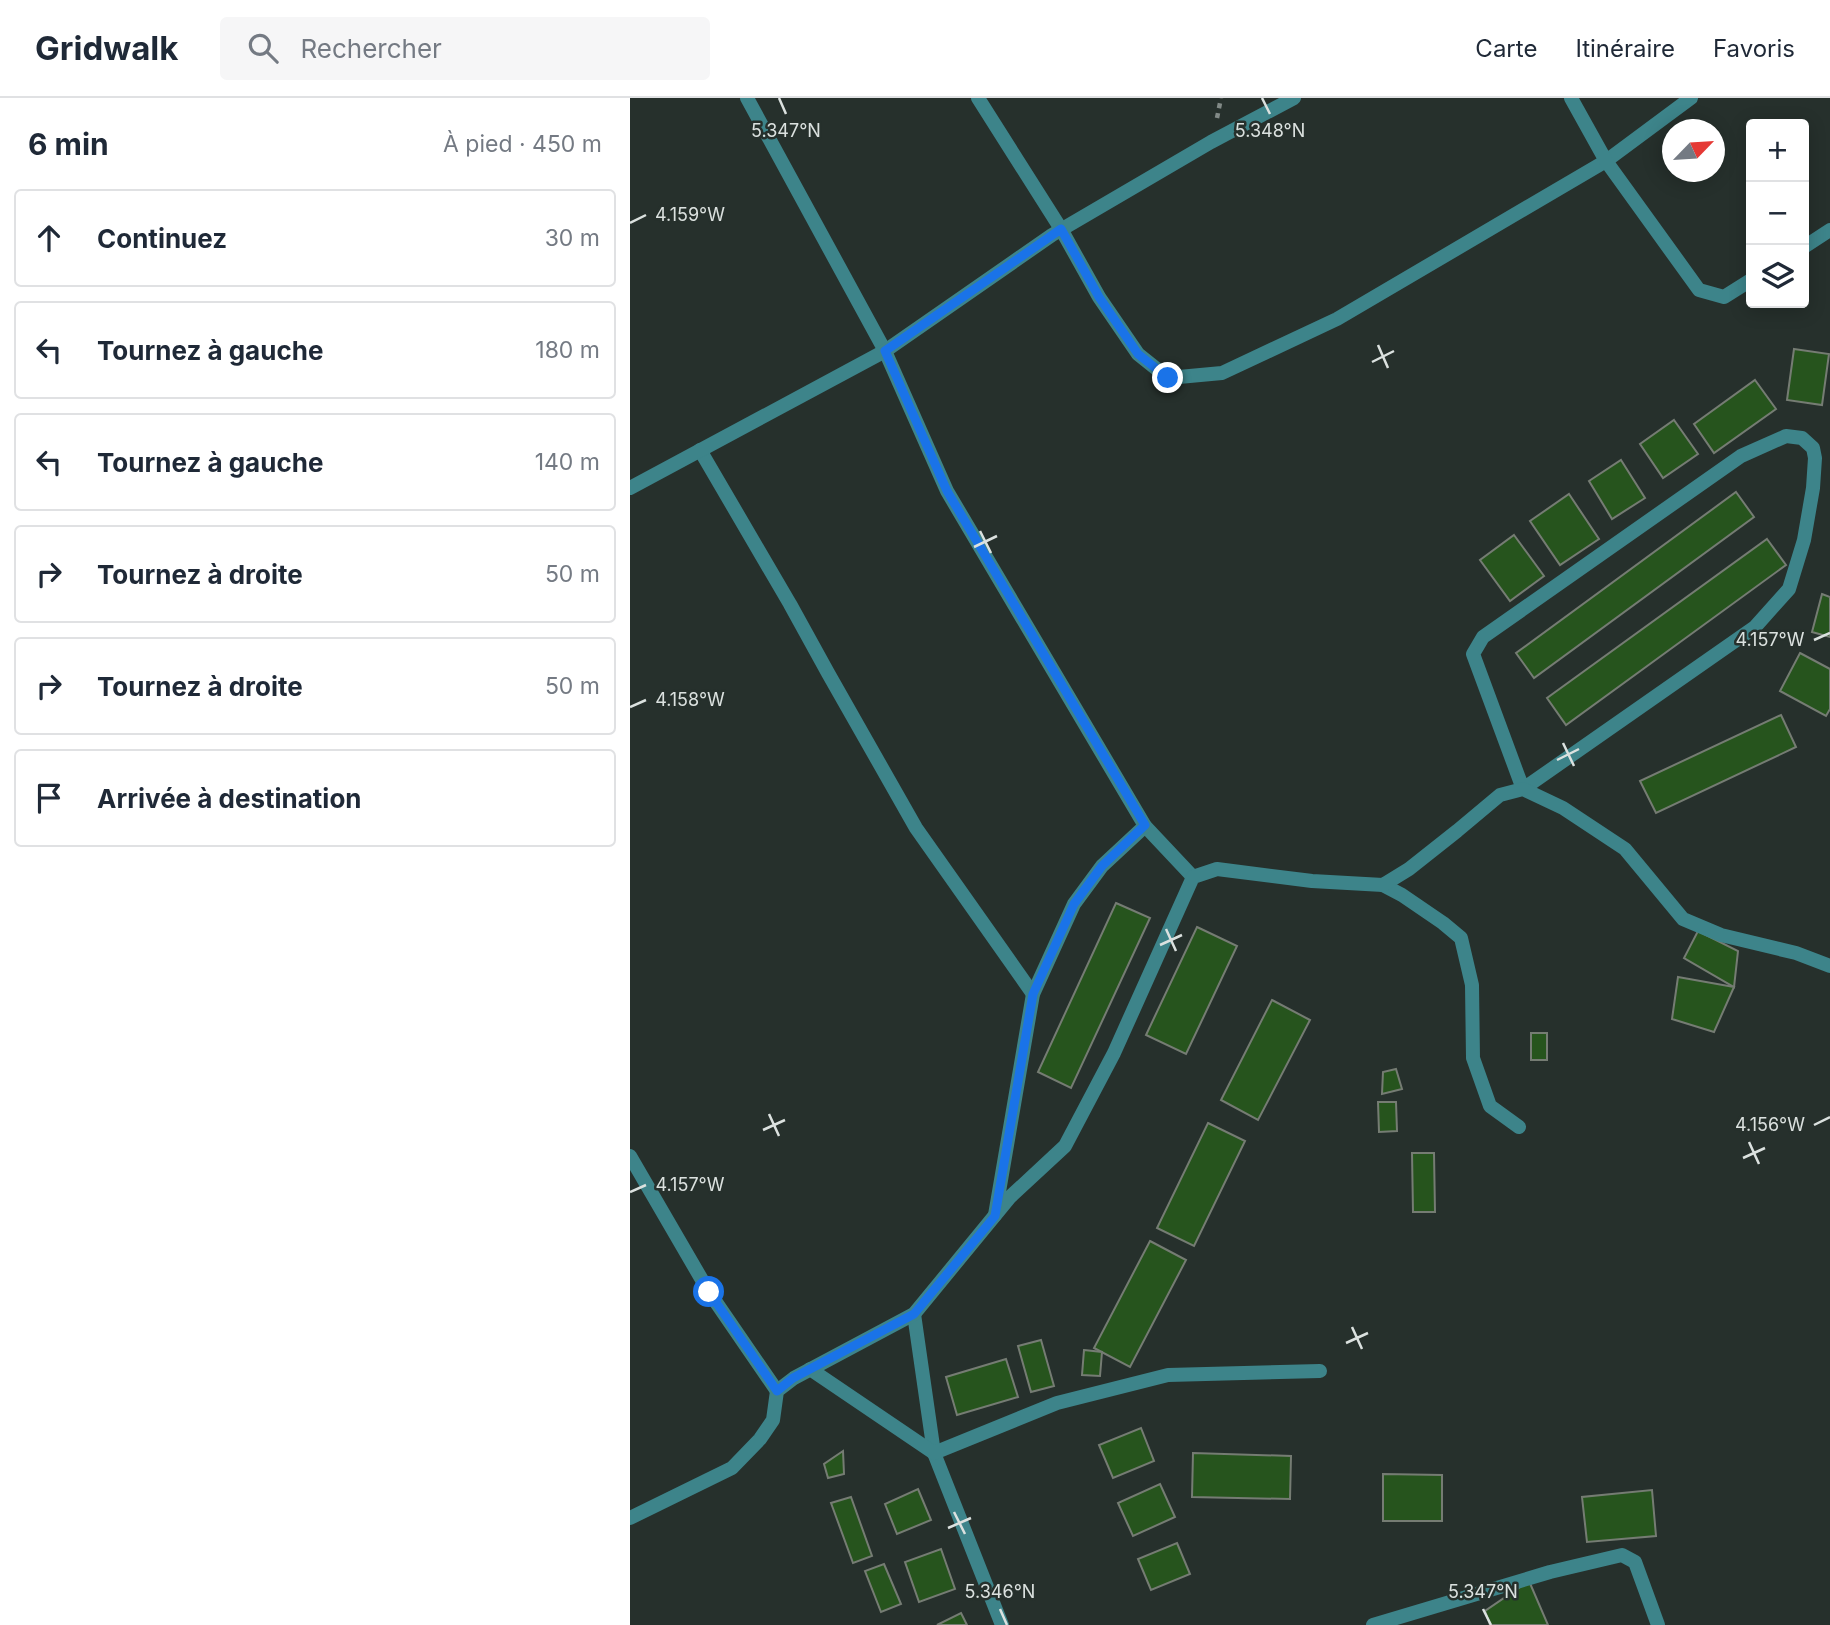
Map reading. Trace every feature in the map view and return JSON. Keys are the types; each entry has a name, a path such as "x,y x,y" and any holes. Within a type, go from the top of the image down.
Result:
{"street":[{"path":"747,98 885,351 947,491 1145,825 1193,877"},
{"path":"978,98 1061,229 1099,297 1138,354 1168,378 1222,373 1337,319 1606,161 1691,98"},
{"path":"630,488 885,351 1061,229 1211,142 1294,98"},
{"path":"1571,98 1606,161 1699,289 1724,297 1746,283"},
{"path":"1807,245 1830,230"},
{"path":"1383,886 1448,839 1500,795 1523,789 1755,627 1789,589 1804,540 1815,458 1813,448 1802,438 1786,436 1741,456 1483,637 1473,654 1523,789 1563,808 1625,849 1682,919 1721,935 1796,953 1830,966"},
{"path":"701,450 916,828 1033,994"},
{"path":"995,1216 1033,994 1074,904 1102,866 1145,825"},
{"path":"777,1391 793,1378 914,1314 1010,1196 1065,1146 1114,1053 1193,877 1217,869 1312,881 1383,886 1402,895 1443,923 1461,938 1472,985 1473,1058 1490,1106 1519,1127"},
{"path":"630,1156 709,1292 777,1391 773,1420 760,1439 732,1468 630,1518"},
{"path":"914,1314 934,1453 1003,1625"},
{"path":"810,1369 934,1453"},
{"path":"934,1453 1057,1403 1168,1376 1320,1371"},
{"path":"1373,1625 1550,1572 1622,1555 1634,1562 1658,1625"}],"building":[{"path":"1794,349 1829,354 1822,405 1787,400"},
{"path":"1755,380 1776,409 1714,453 1694,424"},
{"path":"1674,420 1698,454 1663,478 1640,444"},
{"path":"1621,460 1645,498 1612,519 1589,481"},
{"path":"1736,492 1754,517 1534,678 1516,653"},
{"path":"1569,494 1599,539 1560,565 1530,521"},
{"path":"1514,535 1544,576 1510,601 1480,560"},
{"path":"1767,539 1786,565 1566,725 1547,698"},
{"path":"1822,594 1830,597 1830,637 1812,632"},
{"path":"1800,653 1830,669 1830,709 1826,716 1780,691"},
{"path":"1781,715 1796,747 1656,813 1640,781"},
{"path":"1116,903 1150,918 1071,1088 1038,1072"},
{"path":"1197,927 1237,946 1186,1054 1146,1035"},
{"path":"1698,931 1738,951 1734,987 1684,958"},
{"path":"1678,977 1734,987 1714,1032 1672,1019"},
{"path":"1272,1000 1310,1020 1258,1120 1221,1100"},
{"path":"1531,1033 1547,1033 1547,1060 1531,1060"},
{"path":"1396,1069 1402,1089 1382,1094 1383,1072"},
{"path":"1378,1102 1396,1102 1397,1131 1379,1132"},
{"path":"1208,1123 1245,1141 1194,1246 1157,1228"},
{"path":"1412,1153 1434,1153 1435,1212 1413,1212"},
{"path":"1150,1241 1186,1260 1130,1367 1094,1348"},
{"path":"1041,1340 1054,1386 1031,1392 1018,1346"},
{"path":"1084,1350 1102,1352 1100,1376 1082,1375"},
{"path":"1006,1359 1018,1397 957,1415 946,1377"},
{"path":"1141,1428 1154,1461 1113,1478 1099,1445"},
{"path":"843,1451 844,1474 828,1478 824,1464"},
{"path":"1193,1453 1291,1456 1290,1499 1192,1497"},
{"path":"1383,1474 1442,1475 1442,1521 1383,1521"},
{"path":"1160,1484 1175,1517 1133,1536 1118,1503"},
{"path":"918,1489 931,1520 897,1534 885,1504"},
{"path":"1652,1490 1656,1536 1587,1542 1582,1497"},
{"path":"851,1497 872,1556 853,1563 831,1503"},
{"path":"1177,1543 1190,1574 1151,1590 1138,1559"},
{"path":"941,1549 955,1589 919,1602 905,1562"},
{"path":"884,1564 901,1604 881,1612 865,1571"},
{"path":"1529,1581 1548,1625 1490,1625 1485,1611"},
{"path":"961,1613 967,1625 937,1625"}],"route":[{"path":"709,1292 777,1391 793,1378 914,1314 995,1216 1033,994 1074,904 1102,866 1145,825 947,491 885,351 1061,229 1099,297 1138,354 1168,378"}]}
